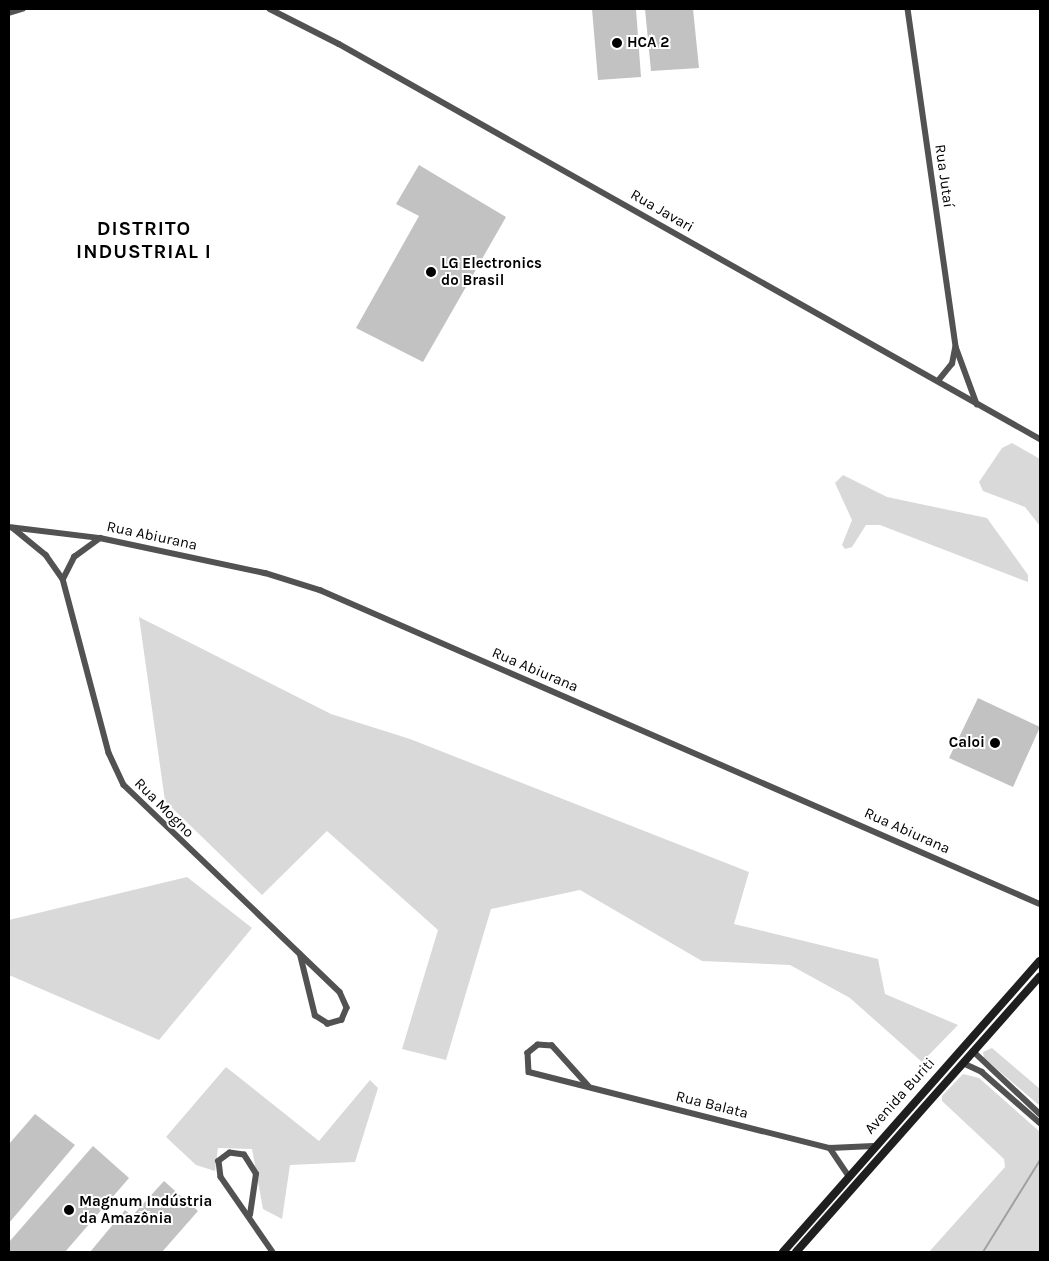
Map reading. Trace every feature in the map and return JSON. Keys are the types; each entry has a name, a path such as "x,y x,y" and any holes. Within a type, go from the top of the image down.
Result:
{"main road":[{"name":"Avenida Buriti","path":"783,1252 873,1146 1040,961"},
{"name":"Avenida Buriti","path":"796,1252 1040,976"}],"street":[{"path":"9,13 22,9"},
{"name":"Rua Javari","path":"270,9 339,44 1040,439"},
{"name":"Rua Jutaí","path":"908,9 956,347 977,404"},
{"name":"Rua Jutaí","path":"938,381 952,364 956,347"},
{"name":"Rua Abiurana","path":"11,527 100,538 265,573 320,590 712,759 1040,904"},
{"name":"Rua Mogno","path":"11,527 46,556 63,579 109,753 124,785 340,992 348,1008 342,1020 328,1024 315,1016 300,955"},
{"path":"63,579 74,557 100,538"},
{"name":"Rua Abiurana","path":"1032,902 1040,909"},
{"name":"Rua Balata","path":"588,1086 552,1046 538,1045 528,1053 529,1072 830,1148 873,1146"},
{"path":"973,1051 1040,1114"},
{"path":"963,1063 982,1072 1040,1123"},
{"path":"830,1148 848,1175"},
{"path":"250,1215 256,1174 248,1159 230,1153 219,1161 220,1177 250,1215 273,1252"}],"shaded area":[{"path":"1012,443 1040,459 1040,526 1025,507 983,491 979,482 1002,448"},
{"path":"843,475 887,497 987,518 1028,575 1028,582 880,525 866,525 852,547 845,549 842,545 852,520 835,483"},
{"path":"139,617 331,714 410,739 749,872 734,924 878,959 885,994 958,1025 922,1062 850,998 790,965 702,961 580,890 491,909 446,1060 402,1049 438,930 327,831 262,895 165,801"},
{"path":"187,877 252,928 159,1040 9,975 9,920"},
{"path":"992,1048 1040,1089 1040,1106 984,1058 983,1052"},
{"path":"226,1067 319,1141 370,1080 378,1088 355,1162 290,1165 282,1219 263,1209 252,1149 218,1148 215,1171 196,1165 166,1137"},
{"path":"963,1074 979,1078 1040,1132 1040,1252 929,1252 1005,1167 1004,1159 942,1101 942,1096"}],"building":[{"name":"HCA 2","path":"592,9 636,9 641,77 598,80"},
{"path":"645,9 693,9 699,68 651,71"},
{"name":"LG Electronics do Brasil","path":"419,165 506,217 423,362 356,328 419,216 396,204"},
{"name":"Caloi","path":"978,698 1040,727 1013,787 949,758"},
{"path":"35,1114 75,1145 9,1223 9,1144"},
{"name":"Magnum Indústria da Amazônia","path":"93,1146 129,1178 65,1252 9,1252 9,1242"},
{"path":"164,1181 198,1211 162,1252 90,1252 125,1210 132,1216"}],"waterway":[{"path":"983,1252 1040,1160"}],"place":[{"name":"HCA 2","path":"617,43"},
{"name":"LG Electronics do Brasil","path":"431,272"},
{"name":"Caloi","path":"995,743"},
{"name":"Magnum Indústria da Amazônia","path":"69,1210"}],"district":[{"name":"DISTRITO INDUSTRIAL I","path":"144,240"}]}
